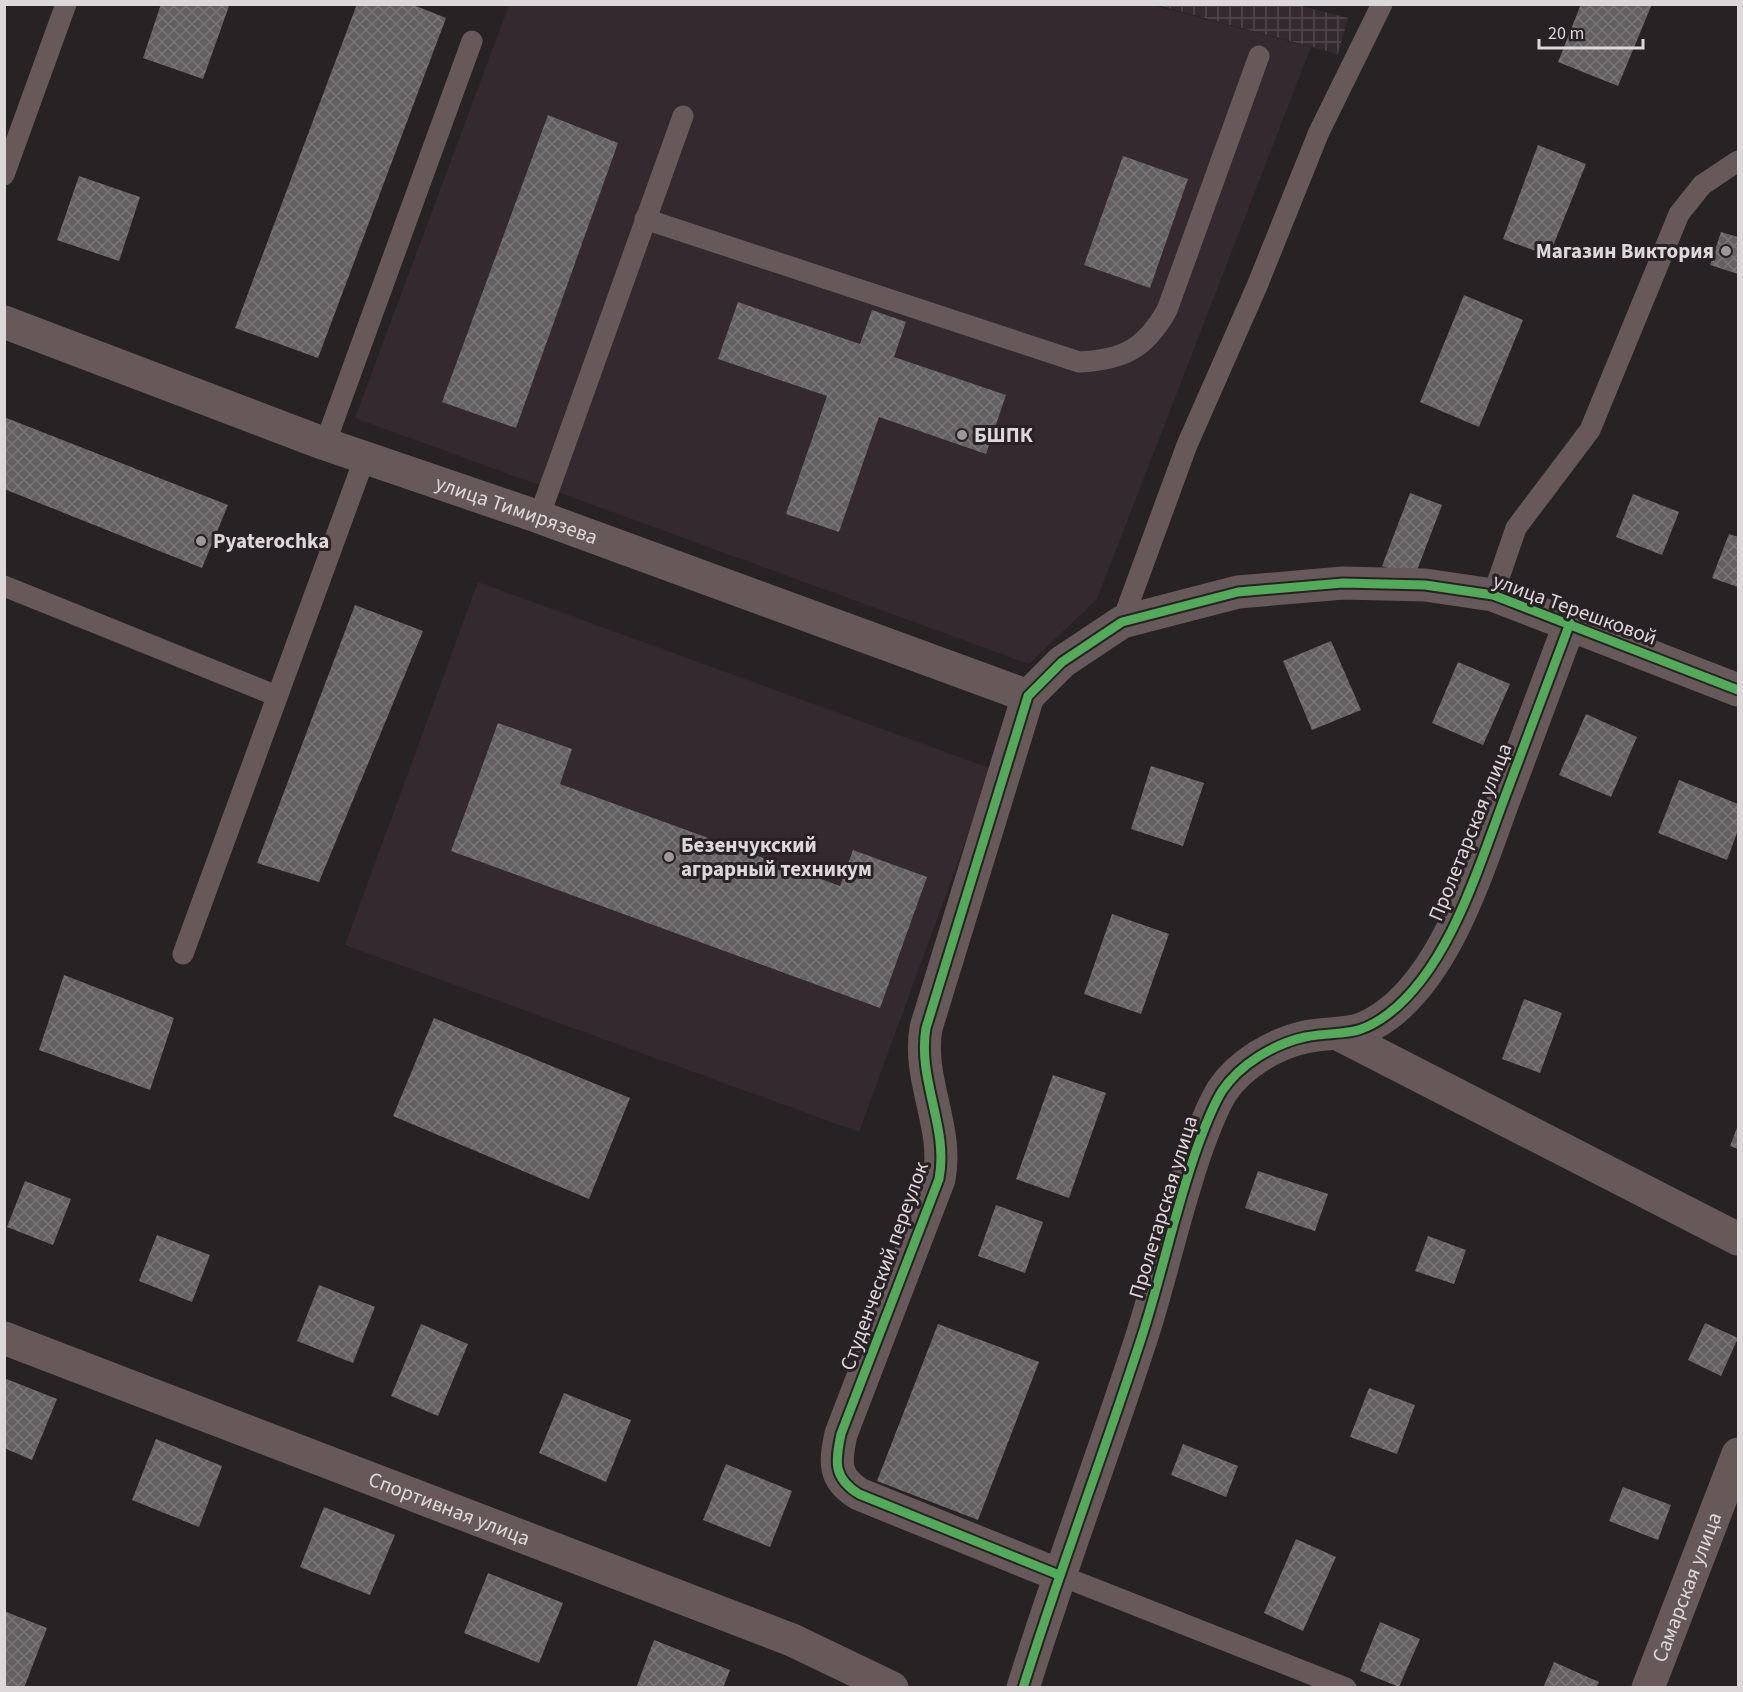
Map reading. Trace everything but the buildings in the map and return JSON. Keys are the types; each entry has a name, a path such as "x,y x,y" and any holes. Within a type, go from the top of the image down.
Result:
{"street":[{"name":"улица Тимирязева","path":"4,322 325,444 539,517 1028,696"},
{"name":"улица Терешковой","path":"1028,696 1062,662 1122,622 1238,592 1343,583 1425,585 1494,594 1738,690"},
{"name":"Пролетарская улица","path":"1023,1688 1059,1575 1142,1335 1186,1179 1210,1112 1223,1089 1242,1069 1272,1049 1306,1037 1340,1035 1368,1028 1415,989 1441,948 1469,892 1570,624"},
{"name":"Студенческий переулок","path":"1028,696 926,1028 923,1048 924,1064 941,1141 942,1160 939,1179 841,1434 836,1455 838,1473 847,1486 859,1494 1059,1575"},
{"path":"1340,1035 1738,1239"},
{"name":"Спортивная улица","path":"4,1338 792,1640 892,1688"},
{"name":"Самарская улица","path":"1648,1688 1738,1454"}],"lane":[{"path":"4,175 66,4"},
{"path":"1122,622 1187,445 1257,286 1319,132 1382,4"},
{"path":"325,444 472,41"},
{"path":"645,219 1079,362 1106,360 1129,351 1154,334 1167,310 1259,56"},
{"path":"539,517 683,116"},
{"path":"1494,594 1516,528 1590,430 1679,214 1702,184 1738,161"},
{"path":"183,954 365,457"},
{"path":"4,586 278,696"},
{"path":"1059,1575 1346,1688"}],"shaded area":[{"path":"509,5 1153,5 1311,47 1097,599 1029,664 355,418"},
{"path":"1157,5 1298,5 1348,18 1338,54"},
{"name":"Безенчукский аграрный техникум","path":"478,582 992,769 859,1132 345,945"}],"cycle path":[{"path":"1059,1575 859,1494 844,1482 837,1461 841,1434 939,1179 940,1141 926,1066 924,1047 926,1028 1028,696 1062,662 1122,622 1238,592 1343,583 1425,585 1493,595 1738,690"},
{"path":"1023,1688 1142,1336 1189,1171 1214,1105 1229,1081 1259,1056 1293,1040 1348,1032 1376,1022 1410,994 1429,970 1460,913 1473,882 1570,623"}],"place":[{"name":"Магазин Виктория","path":"1726,251"},
{"name":"БШПК","path":"962,435"},
{"name":"Pyaterochka","path":"201,541"},
{"name":"Безенчукский аграрный техникум","path":"669,857"}]}
